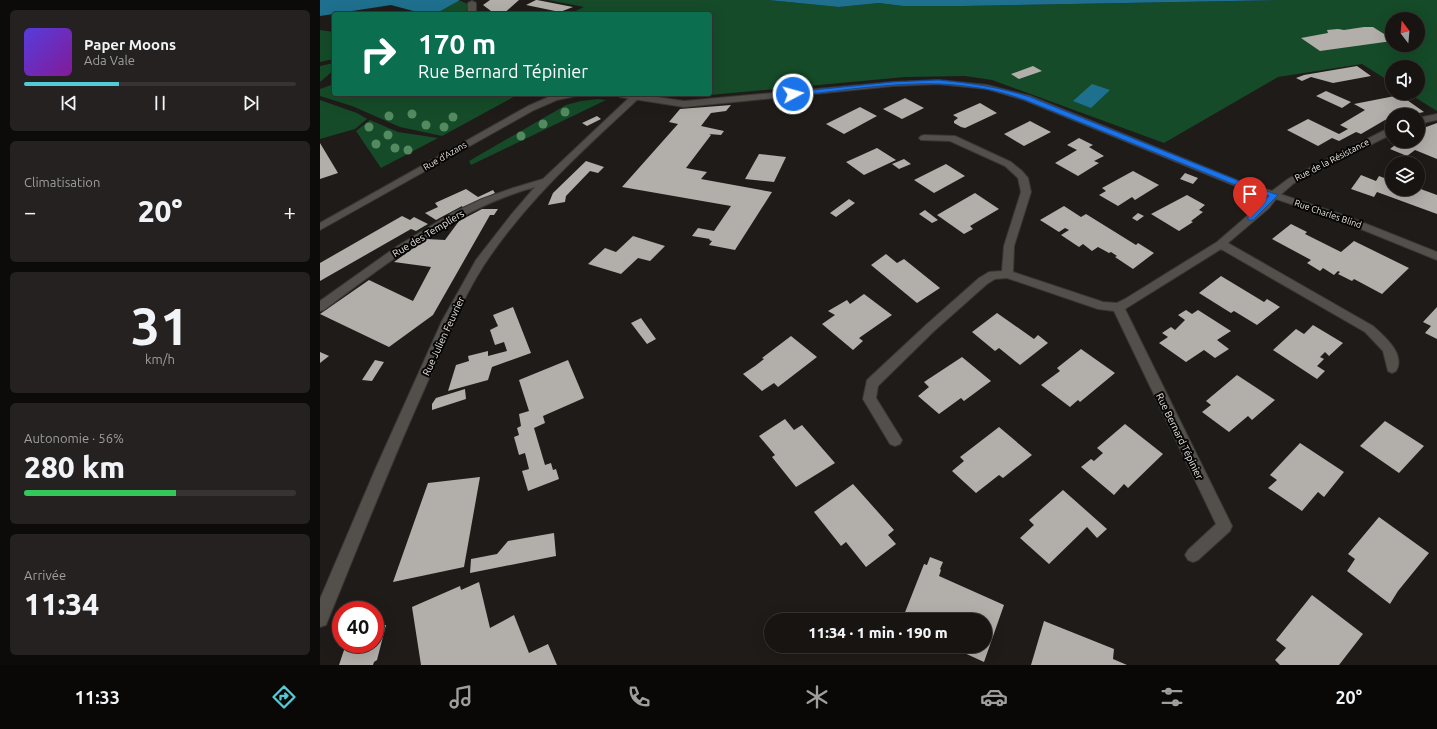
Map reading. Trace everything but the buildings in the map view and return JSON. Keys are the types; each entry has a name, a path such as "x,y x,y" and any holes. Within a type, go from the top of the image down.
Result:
{"street":[{"path":"472,4 472,12"},
{"name":"Rue Charles Blind","path":"635,97 684,104 700,104 893,84 938,82 987,87 1027,98 1236,183 1346,219 1437,256"},
{"name":"Rue d'Azans","path":"320,227 531,108 554,98 564,96"},
{"path":"630,96 635,97"},
{"name":"Rue Julien Feuvrier","path":"320,619 388,454 460,298 480,263 502,233 548,181 635,97"},
{"path":"1425,120 1437,117"},
{"name":"Rue de la Résistance","path":"1274,195 1291,181 1385,134"},
{"path":"924,138 952,138 1008,164 1023,178 1026,192 1009,246 1006,274"},
{"name":"Rue des Templiers","path":"320,307 407,244 461,213 504,193 548,181"},
{"path":"895,440 870,399 872,384 930,328 983,281 993,275 1006,274 1102,306 1118,306 1129,302 1221,244 1265,206 1274,195"},
{"path":"1221,244 1369,329 1384,343 1392,358 1392,368"},
{"name":"Rue Bernard Tépinier","path":"1118,306 1137,348 1225,526 1193,555"}],"green space":[{"path":"548,0 768,0 839,7 879,3 903,6 963,6 1279,0 1437,0 1437,111 1419,100 1425,100 1425,60 1385,60 1385,79 1362,64 1278,77 1164,143 992,80 965,76 905,77 712,95 712,12 573,12 584,7"},
{"path":"457,1 468,4 465,12 438,12"},
{"path":"320,30 332,32 332,59 320,62"},
{"path":"332,63 332,72 320,82 320,66"},
{"path":"332,85 332,96 515,96 442,136 400,127 352,106 320,96 320,89"},
{"path":"598,99 606,100 471,165 469,161 566,105"},
{"path":"320,100 357,113 367,119 355,129 320,139"},
{"path":"370,120 398,132 438,138 381,168 356,131"}],"water":[{"path":"320,0 460,0 439,12 417,12 391,5 346,12 332,12 332,14 320,16"},
{"path":"768,0 1279,0 963,6 903,6 879,3 839,7"},
{"path":"1092,84 1110,90 1091,108 1073,101"}],"route":[{"path":"793,94 919,82 971,84 1007,92 1027,98 1236,183 1274,195 1265,206 1250,218"}]}
